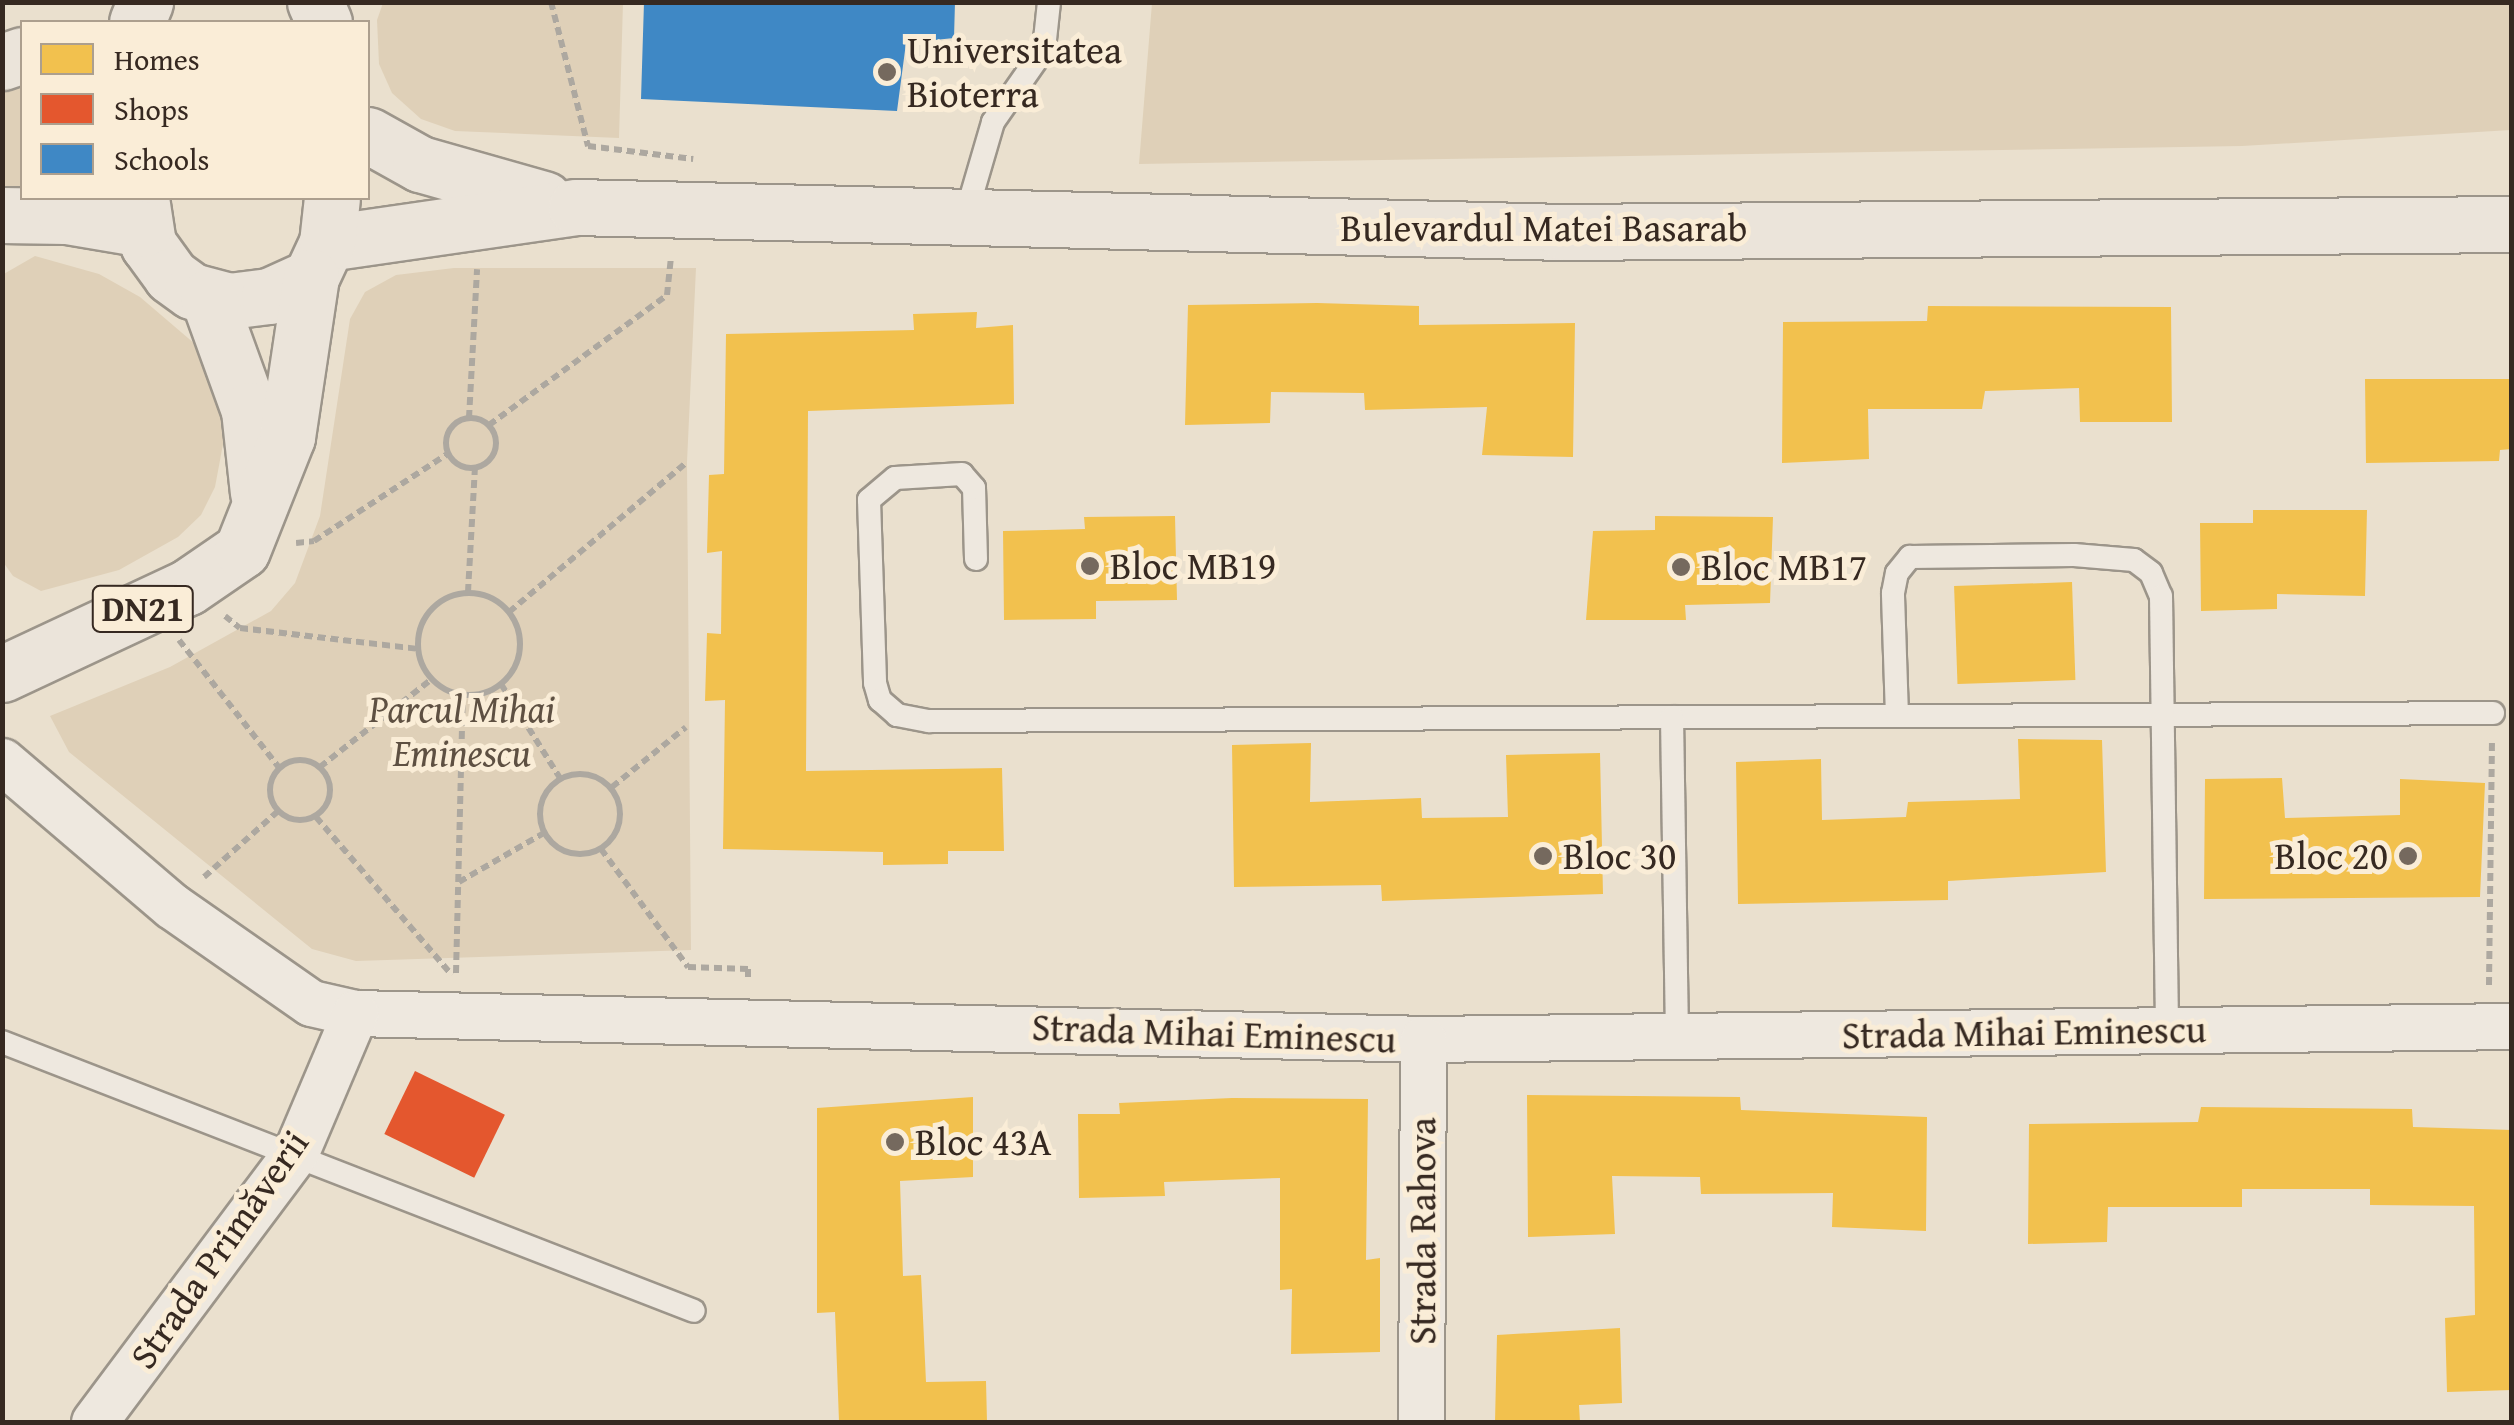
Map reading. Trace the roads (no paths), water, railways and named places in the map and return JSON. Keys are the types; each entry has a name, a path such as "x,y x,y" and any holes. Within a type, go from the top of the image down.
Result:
{"main road":[{"name":"Bulevardul Matei Basarab","path":"370,136 420,164 576,207"},
{"name":"Bulevardul Matei Basarab","path":"208,297 258,298 323,239 576,207 964,221 1564,232 2512,224"},
{"path":"2,215 142,213 171,276 208,297 250,410 250,533"},
{"path":"250,533 294,406 323,239"},
{"name":"DN21","path":"2,674 170,596 250,533"}],"street":[{"name":"Strada Mihai Eminescu","path":"2,761 172,906 311,1004 355,1013 1423,1039 2500,1026"},
{"name":"Strada Primăverii","path":"94,1422 296,1152 355,1013"},
{"name":"Strada Rahova","path":"1421,1422 1423,1039"}],"lane":[{"path":"964,221 993,122 1044,49 1048,2"},
{"path":"976,559 974,488 962,474 895,478 869,500 875,682 880,700 897,715 929,721 2493,714"},
{"path":"1896,716 1893,593 1896,573 1910,558 2074,555 2134,560 2151,573 2161,596 2167,1030"},
{"path":"1672,717 1677,1036"},
{"path":"2,1042 296,1152 694,1311"}],"place":[{"name":"Universitatea Bioterra","path":"887,72"},
{"name":"Bloc MB19","path":"1090,566"},
{"name":"Bloc MB17","path":"1681,567"},
{"name":"Bloc 30","path":"1543,856"},
{"name":"Bloc 20","path":"2408,856"},
{"name":"Bloc 43A","path":"895,1142"}],"park label":[{"name":"Parcul Mihai Eminescu","path":"462,731"}]}
